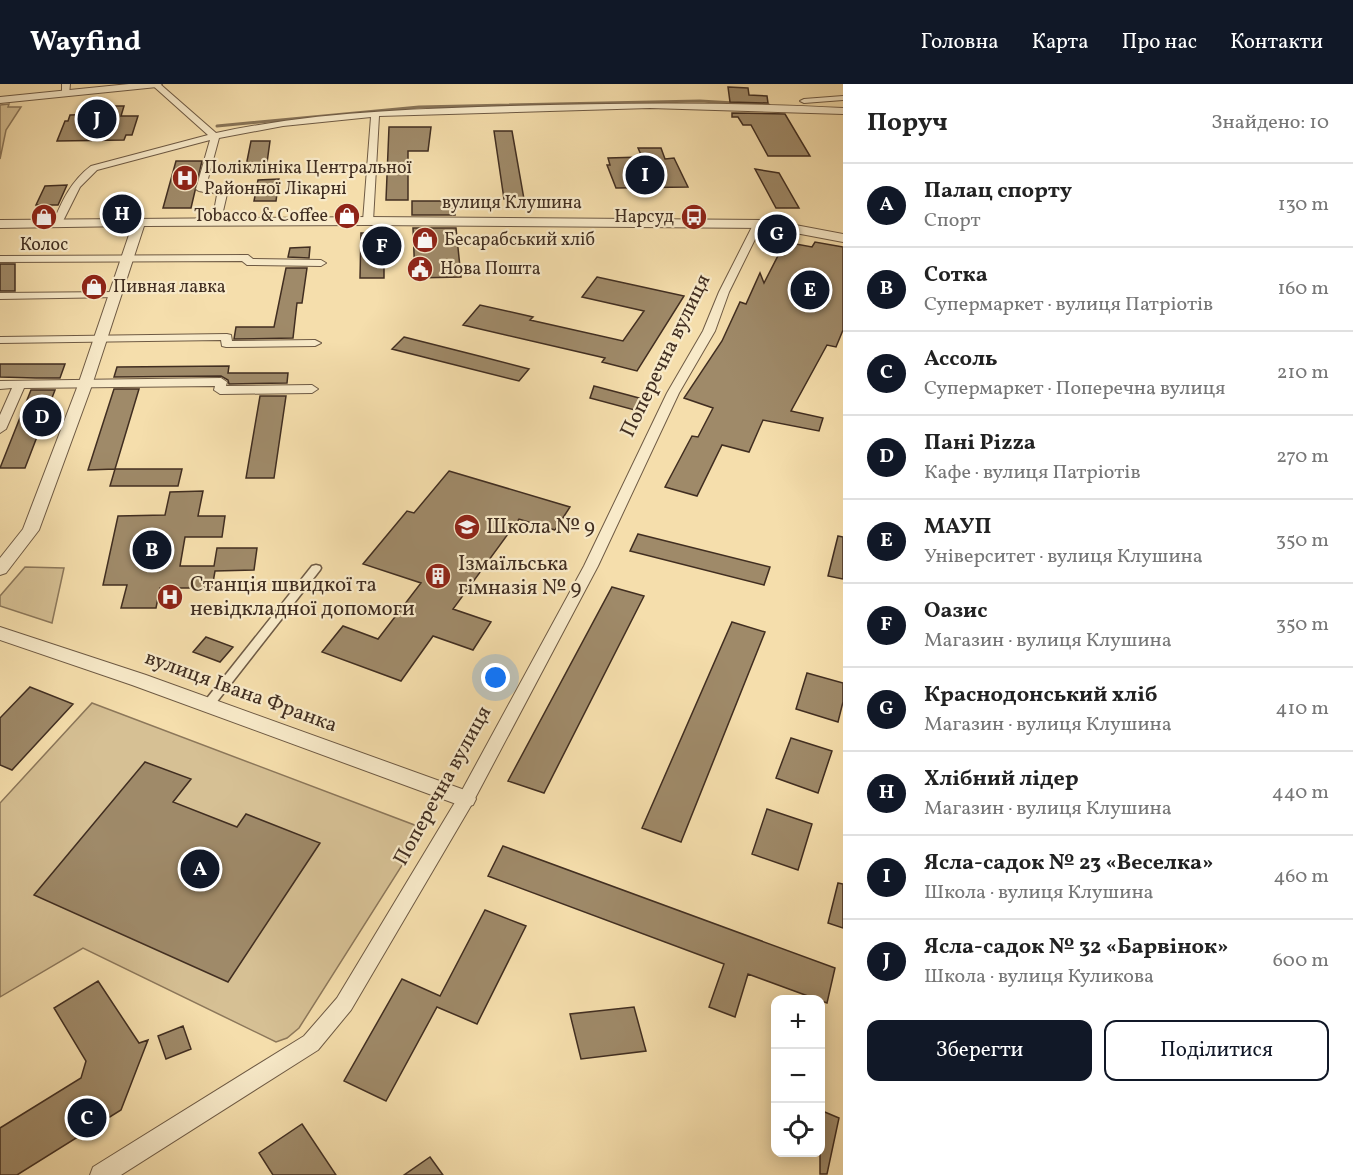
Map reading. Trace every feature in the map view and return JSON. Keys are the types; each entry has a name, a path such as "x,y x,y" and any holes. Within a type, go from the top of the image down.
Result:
{"street":[{"path":"0,100 66,89 156,84 215,137"},
{"path":"554,101 706,99 778,102 843,98"},
{"path":"58,223 78,181 82,175 94,168 215,137 297,122 440,111 666,105 843,111"},
{"path":"368,221 375,115"},
{"path":"215,137 201,189 216,189 222,194 217,222"},
{"name":"вулиця Клушина","path":"0,224 368,221 758,223 843,238"},
{"path":"0,569 31,530 85,385 139,223"},
{"name":"Поперечна вулиця","path":"101,1175 311,1043 344,1004 465,800 591,566 673,393 709,331 724,292 758,223"},
{"path":"0,259 248,258 247,262 321,262"},
{"path":"0,296 114,295"},
{"path":"0,340 227,337 226,344 315,343"},
{"path":"0,385 221,382 220,390 312,389"},
{"path":"0,429 19,385"},
{"path":"208,705 316,568"},
{"name":"вулиця Івана Франка","path":"0,633 208,705 465,800"}],"shaded area":[{"path":"9,104 8,107 21,107 6,130 0,159 0,105"},
{"path":"25,567 64,568 52,623 0,606 0,596"},
{"path":"92,703 425,829 299,1028 287,1038 276,1042 83,948 0,997 0,803"}],"building":[{"path":"728,87 748,88 749,95 767,96 768,103 730,102"},
{"path":"105,106 124,106 121,116 138,116 132,135 126,135 124,140 57,141 70,115 102,114"},
{"path":"732,113 785,114 810,156 768,156 751,125 743,125 738,117 732,117"},
{"path":"389,127 431,127 428,151 408,151 408,200 386,200"},
{"path":"494,131 512,131 524,199 504,199"},
{"path":"251,141 270,141 266,170 245,171"},
{"path":"638,148 661,148 665,159 674,158 688,187 616,188 607,165 610,165 608,158 642,157"},
{"path":"176,161 202,161 191,208 163,208"},
{"path":"755,169 779,173 799,208 776,208"},
{"path":"279,179 276,201 254,201 258,180"},
{"path":"67,185 58,205 36,205 45,186"},
{"path":"412,201 453,201 455,215 412,215"},
{"path":"413,228 456,228 461,277 415,278"},
{"path":"361,233 384,233 384,278 360,278"},
{"path":"785,242 812,247 815,242 843,247 843,330 836,347 827,345 791,411 823,418 819,431 763,420 749,452 722,445 697,496 665,487 692,436 698,437 713,408 684,398 722,341 740,302 746,304 760,273 764,283"},
{"path":"310,247 309,258 288,257 290,248"},
{"path":"0,264 15,264 15,291 0,291"},
{"path":"286,268 307,268 302,303 297,303 293,338 234,339 236,327 274,327"},
{"path":"597,277 684,296 637,371 602,362 605,358 463,325 480,305 533,317 530,320 623,341 644,311 582,297"},
{"path":"404,337 529,369 519,381 392,349"},
{"path":"0,364 65,364 60,378 36,378 0,377"},
{"path":"229,366 228,373 288,373 287,383 229,384 228,380 221,376 114,377 117,367"},
{"path":"594,386 650,401 642,412 590,398"},
{"path":"114,389 139,389 115,469 88,470"},
{"path":"31,390 55,390 25,468 0,468"},
{"path":"260,396 286,396 274,478 246,478"},
{"path":"115,469 182,469 178,486 110,486"},
{"name":"Ізмаїльська гімназія № 9","path":"449,471 570,507 555,530 519,519 453,609 491,622 473,650 433,636 401,681 322,652 343,626 378,639 421,583 363,564 407,511 414,513"},
{"path":"203,491 198,516 225,516 222,537 185,537 180,566 214,566 217,548 257,548 254,570 215,571 212,588 160,588 156,608 121,608 127,585 103,585 118,516 165,515 170,492"},
{"path":"638,534 770,567 764,585 630,551"},
{"path":"838,536 843,537 843,579 828,576"},
{"path":"612,587 644,596 544,793 508,781"},
{"path":"732,622 765,632 681,842 642,828"},
{"path":"206,637 233,647 220,662 193,652"},
{"path":"807,673 843,683 843,702 838,722 796,709"},
{"path":"30,687 73,704 12,770 0,765 0,718"},
{"path":"791,738 832,751 818,793 776,778"},
{"path":"145,762 191,779 173,802 237,827 246,814 320,843 228,982 34,895"},
{"path":"767,809 812,824 798,870 752,854"},
{"path":"503,846 835,968 827,1003 825,995 805,995 748,974 735,1017 709,1007 724,964 488,876"},
{"path":"838,883 843,884 843,928 828,923"},
{"path":"485,910 526,926 477,1024 437,1007 386,1101 344,1081 402,979 440,996"},
{"path":"98,981 139,1043 148,1040 121,1110 17,1175 0,1175 0,1128 81,1078 86,1061 54,1008"},
{"path":"634,1007 646,1051 581,1059 570,1014"},
{"path":"183,1026 191,1049 166,1059 158,1036"},
{"path":"825,1112 839,1118 827,1174 820,1174 820,1157 825,1157"},
{"path":"302,1124 336,1175 273,1175 259,1153"},
{"path":"430,1157 443,1175 404,1175"}],"waterway":[{"path":"217,126 419,107 700,101 769,105"}],"place":[{"name":"Ясла-садок № 32 «Барвінок»","path":"97,119"},
{"name":"Ясла-садок № 23 «Веселка»","path":"645,175"},
{"name":"Поліклініка Центральної Районної Лікарні","path":"185,178"},
{"name":"Хлібний лідер","path":"122,214"},
{"name":"Tobacco & Coffee","path":"347,216"},
{"name":"Колос","path":"44,217"},
{"name":"Нарсуд","path":"694,217"},
{"name":"Краснодонський хліб","path":"777,234"},
{"name":"Бесарабський хліб","path":"425,240"},
{"name":"Оазис","path":"382,246"},
{"name":"Нова Пошта","path":"420,269"},
{"name":"Пивная лавка","path":"94,287"},
{"name":"МАУП","path":"810,290"},
{"name":"Пані Pizza","path":"42,417"},
{"name":"Школа № 9","path":"467,527"},
{"name":"Сотка","path":"152,550"},
{"name":"Ізмаїльська гімназія № 9","path":"438,576"},
{"name":"Станція швидкої та невідкладної допомоги","path":"170,597"},
{"name":"Палац спорту","path":"200,869"},
{"name":"Ассоль","path":"87,1118"}]}
